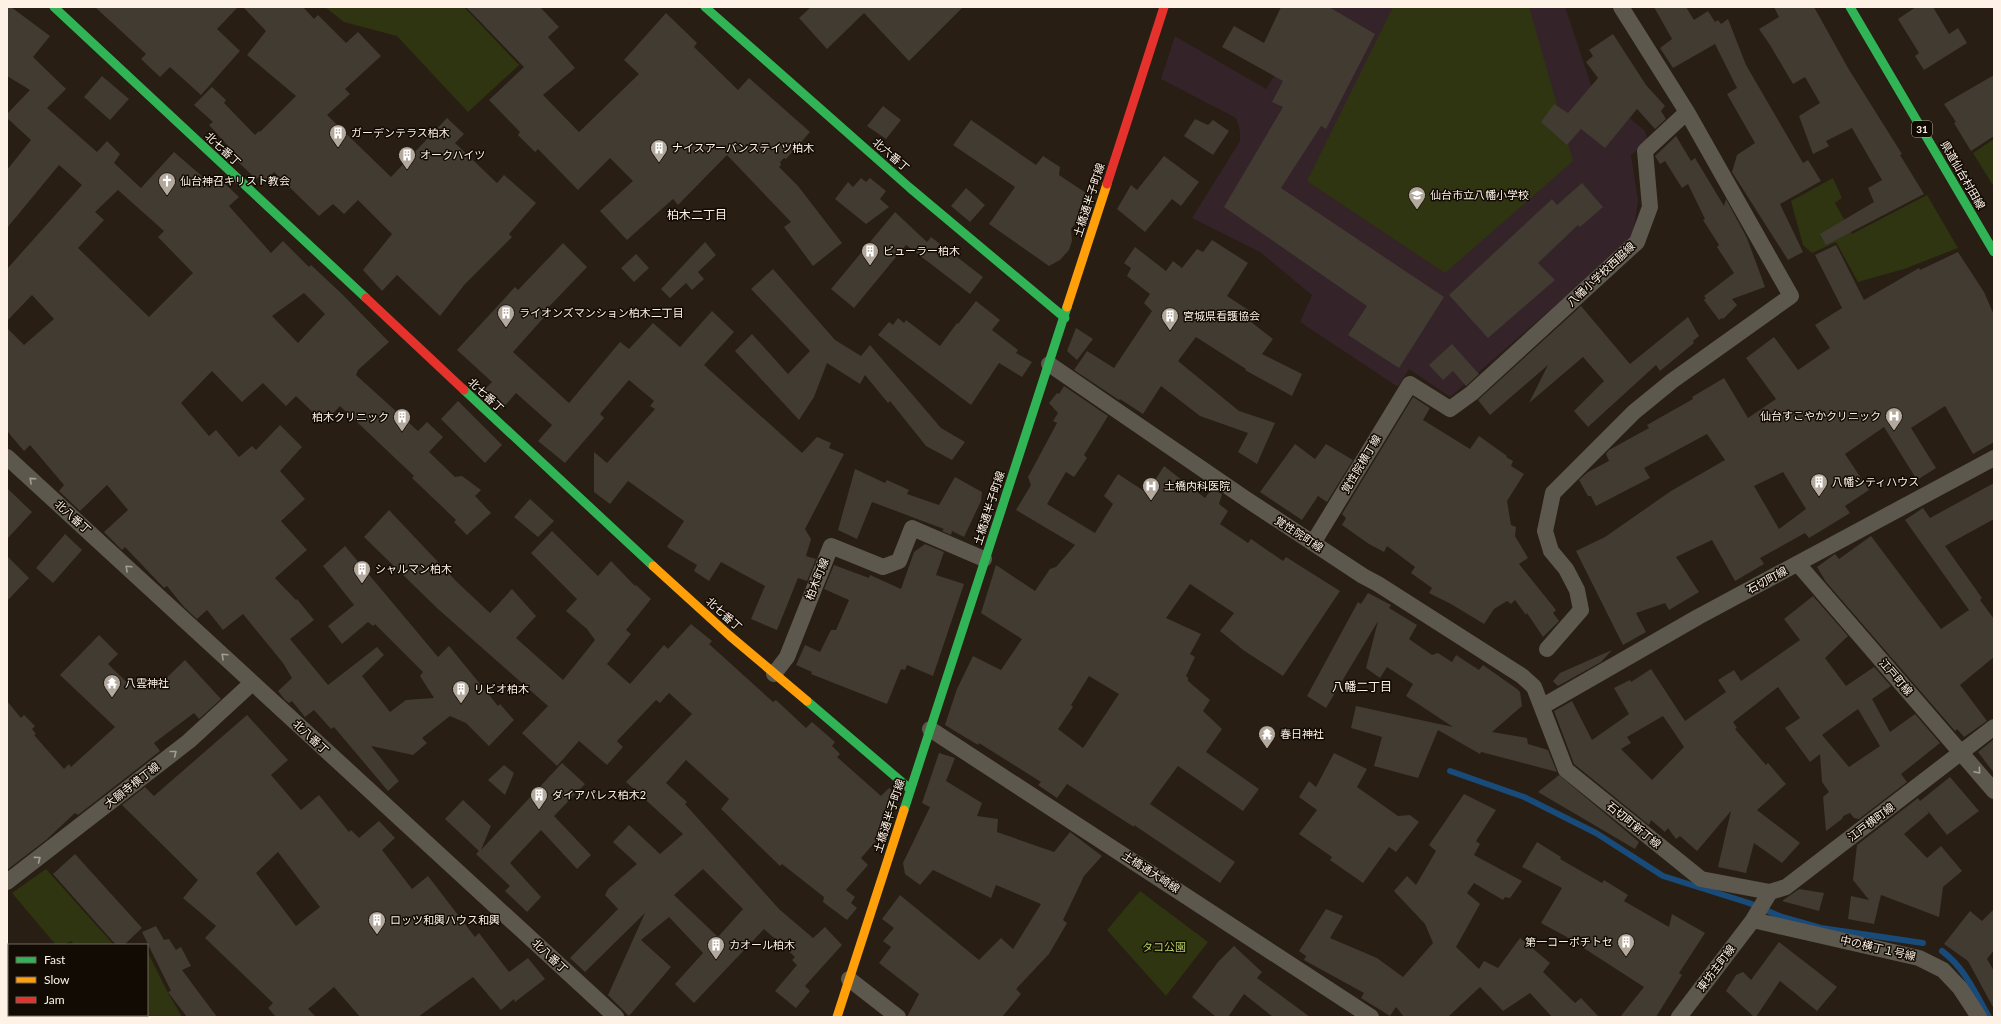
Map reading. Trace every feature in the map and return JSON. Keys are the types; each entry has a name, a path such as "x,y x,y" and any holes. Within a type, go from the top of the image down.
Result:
{"street":[{"name":"北七番丁","path":"54,7 550,472 730,636 910,789"},
{"name":"北六番丁","path":"705,7 910,188 1065,318"},
{"name":"土橋通半子町線","path":"837,1017 984,559 1065,318 1164,7"},
{"path":"1547,649 1581,610 1577,590 1566,569 1551,551 1545,531 1553,493 1634,412 1678,377 1792,296 1687,112 1621,7"},
{"name":"県道仙台村田線","path":"1850,7 1994,252"},
{"name":"八幡小学校西脇線","path":"1410,384 1450,409 1472,393 1637,242 1650,207 1645,152 1687,112"},
{"name":"覚性院町線","path":"1049,364 1246,500 1522,676 1534,686 1543,706"},
{"name":"覚性院横丁線","path":"1313,543 1410,384"},
{"name":"北八番丁","path":"7,457 616,1017"},
{"name":"石切町線","path":"1543,706 1672,630 1994,458"},
{"name":"柏木町線","path":"774,674 787,657 831,546 883,567 899,561 912,528 984,559"},
{"name":"江戸町線","path":"1798,564 1962,752 1994,791"},
{"name":"大願寺横丁線","path":"7,882 189,741 252,683"},
{"name":"石切町新丁線","path":"1543,706 1566,770 1701,879 1768,896"},
{"name":"江戸横町線","path":"1768,896 1786,887 1994,727"},
{"name":"土橋通大崎線","path":"930,729 1371,1017"},
{"path":"1755,917 1768,896"},
{"name":"東坊主町線","path":"1678,1017 1755,917"},
{"name":"中の横丁１号線","path":"1755,917 1919,958 1943,970 1960,988 1979,1017"},
{"path":"849,979 898,1017"}],"shaded area":[{"name":"仙台市立八幡小学校","path":"1316,7 1565,7 1591,85 1645,131 1648,141 1631,155 1638,201 1632,239 1450,397 1409,369 1398,387 1300,322 1312,295 1260,252 1192,218 1240,141 1240,131 1236,118 1161,79 1175,36 1266,89"}],"green space":[{"path":"325,7 464,7 519,65 468,112 397,36 344,22"},
{"path":"1393,7 1529,7 1573,161 1445,273 1307,181"},
{"path":"1994,139 1994,187 1973,153"},
{"path":"1833,178 1842,198 1835,203 1852,234 1927,195 1958,248 1904,269 1858,282 1836,242 1812,253 1803,245 1791,201"},
{"path":"46,869 113,944 73,944 71,941 65,944 55,944 12,893"},
{"name":"タコ公園","path":"1140,891 1208,942 1166,996 1107,930"},
{"path":"148,953 182,1017 89,1017 148,1016"}],"building":[{"path":"7,7 11,7 50,36 33,57 66,89 47,108 97,152 107,141 120,154 114,163 141,188 174,152 211,184 218,177 239,197 229,206 271,253 283,241 309,267 311,265 342,294 389,342 358,370 356,375 418,431 427,422 443,437 429,452 455,477 462,476 481,490 475,496 491,513 467,535 454,522 456,520 412,478 414,476 340,406 324,423 296,396 286,406 263,383 242,402 212,371 181,403 209,436 216,430 239,457 252,446 256,450 280,425 302,447 280,471 305,499 281,521 307,550 275,578 296,600 297,599 314,620 290,639 328,685 377,647 384,655 362,676 390,712 406,700 434,698 420,676 423,672 375,624 373,626 368,622 342,644 328,626 354,605 323,566 345,546 438,657 449,646 498,706 500,704 514,720 489,746 466,723 450,716 422,738 427,743 413,755 371,746 399,781 388,791 334,727 331,729 314,710 305,717 292,701 289,703 285,700 278,691 292,678 283,663 243,614 223,630 207,610 197,619 184,607 167,586 164,588 125,547 122,550 104,532 128,510 107,485 80,511 59,491 64,485 30,445 24,451 7,431 7,328 24,345 54,319 32,295 7,321 7,269 82,185 59,165 7,228 7,170 31,140 7,118 7,114 30,90 7,76","holes":["118,190 164,231 158,237 193,273 149,317 78,248 104,220 95,212","304,293 325,314 298,343 272,316"]},
{"path":"95,7 238,7 217,29 240,51 201,95 170,67 160,77 141,59 146,54"},
{"path":"243,7 303,7 314,19 318,15 346,43 358,32 381,56 345,89 350,94 327,115 391,177 447,118 464,134 455,143 497,183 504,175 536,203 509,234 512,237 465,284 440,316 397,275 382,291 363,270 392,234 358,200 344,214 333,204 319,216 274,172 264,182 259,177 256,179 236,160 238,157 209,125 213,122 194,105 212,87 226,100 224,103 255,135 259,131 260,132 296,96 247,55 266,31"},
{"path":"466,7 540,7 559,27 548,37 575,68 543,95 579,132 639,74 624,60 666,13 697,43 694,47 738,90 749,78 810,132 786,159 784,158 780,162 781,165 779,167 798,186 842,243 813,266 784,227 791,222 727,155 678,205 673,199 627,240 600,211 633,181 610,158 578,190 538,149 535,152 518,135 520,132 489,100 524,67"},
{"path":"811,7 963,7 909,61 864,13 827,49 799,18"},
{"path":"1281,7 1329,7 1375,34 1326,129 1321,126 1281,188 1444,297 1399,368 1348,335 1367,306 1224,207 1283,107 1272,102 1283,81 1222,47 1234,26 1264,43"},
{"path":"1654,7 1686,7 1694,20 1708,11 1715,22 1718,20 1721,24 1728,19 1746,65 1803,163 1808,160 1821,181 1780,204 1803,252 1788,260 1732,172 1737,155 1755,143 1727,94 1737,88 1715,44 1673,68 1660,48 1672,39"},
{"path":"1774,7 1814,7 1848,68 1902,154 1900,155 1924,194 1826,245 1820,234 1874,202 1868,188 1882,180 1852,128 1826,141 1829,146 1813,154 1799,116 1820,103 1805,77 1793,84 1759,29 1779,17"},
{"path":"1916,7 1933,7 1949,34 1958,28 1967,43 1924,70 1915,56 1919,53 1898,19"},
{"path":"1613,34 1646,85 1665,106 1661,111 1666,119 1655,129 1637,109 1605,148 1581,129 1567,145 1541,122 1554,104 1568,113 1598,78 1586,62 1593,56 1589,50"},
{"path":"1994,75 1994,136 1971,151 1954,123 1956,122 1944,104"},
{"path":"102,76 129,99 110,120 84,97"},
{"path":"883,106 901,120 886,139 867,126"},
{"path":"1195,119 1208,125 1213,120 1229,131 1213,155 1184,136"},
{"path":"971,120 1036,165 1043,156 1060,167 1059,175 1089,195 1078,211 1080,218 1071,229 1072,241 1069,250 1060,260 1049,266 989,224 1015,187 953,145"},
{"path":"1676,136 1691,161 1695,158 1724,206 1726,199 1747,238 1765,287 1732,299 1737,305 1723,319 1722,318 1719,320 1704,300 1706,298 1704,296 1734,273 1717,247 1719,245 1703,220 1705,219 1688,184 1682,188 1665,161 1660,164 1655,156"},
{"path":"1164,156 1199,182 1181,206 1172,199 1145,232 1117,209 1131,185 1137,190"},
{"path":"861,178 866,182 870,178 886,191 880,199 889,207 866,224 835,199 848,182 853,187"},
{"path":"1582,183 1603,207 1580,227 1578,225 1538,263 1555,280 1488,338 1449,295 1552,199 1557,205"},
{"path":"966,188 985,205 970,222 951,206"},
{"path":"895,212 927,242 931,237 983,277 970,294 906,245 854,308 831,289"},
{"path":"1212,240 1248,263 1227,296 1250,311 1246,318 1273,339 1262,354 1302,374 1292,396 1245,370 1246,369 1196,337 1178,361 1239,411 1275,423 1257,464 1238,452 1248,433 1200,416 1161,386 1143,414 1074,370 1087,351 1114,368 1152,311 1144,303 1150,294 1127,276 1131,268 1124,263 1135,247 1166,271 1173,261 1182,268 1197,249 1203,252"},
{"path":"705,242 716,255 698,272 704,279 692,290 686,283 670,298 661,289"},
{"path":"563,243 587,267 543,313 546,315 513,352 569,403 620,342 629,349 653,323 680,347 712,311 734,332 704,365 802,453 817,437 831,443 829,448 844,454 805,529 811,539 806,556 816,559 807,581 798,578 777,630 751,619 765,586 721,562 709,581 694,571 697,565 667,547 684,521 628,481 610,504 594,492 594,452 607,463 655,409 650,406 654,401 629,380 600,414 604,418 565,463 538,441 552,425 516,393 502,409 483,391 492,382 457,350 515,287 518,290"},
{"path":"1836,245 1864,300 1919,268 1920,270 1958,252 1984,292 1994,315 1994,442 1973,454 1945,406 1911,428 1936,468 1917,480 1884,427 1845,454 1869,490 1845,506 1850,513 1809,538 1805,533 1760,558 1764,564 1735,581 1712,540 1676,557 1699,592 1669,610 1665,603 1636,613 1646,632 1623,645 1576,551 1605,537 1671,491 1725,460 1707,434 1644,468 1650,478 1596,506 1591,496 1588,496 1579,480 1588,472 1609,461 1606,454 1609,450 1649,428 1647,425 1693,399 1692,397 1724,378 1748,418 1776,399 1746,358 1774,337 1798,370 1830,348 1815,325 1842,308 1815,255","holes":["1783,472 1806,509 1779,529 1754,486"]},
{"path":"636,254 649,268 634,282 621,268"},
{"path":"773,269 835,340 861,356 870,345 941,428 965,442 952,460 926,446 890,401 888,403 865,375 860,384 827,363 814,397 799,420 735,351 752,334 788,374 810,351 751,289"},
{"path":"976,301 1000,320 992,330 1018,350 1016,353 1032,362 1022,377 999,363 971,405 878,335 889,322 893,325 898,318 904,323 906,320 940,346"},
{"path":"1581,306 1630,364 1688,317 1699,336 1693,341 1694,343 1660,371 1656,365 1588,427 1574,411 1604,381 1583,357 1529,403 1548,365 1490,415 1478,400"},
{"path":"1076,328 1093,339 1077,360 1067,351"},
{"path":"1452,344 1479,374 1466,386 1453,371 1443,380 1429,365"},
{"path":"1064,386 1108,416 1084,455 1087,458 1074,477 1066,472 1047,504 1095,533 1113,504 1104,496 1118,474 1147,493 1164,466 1205,498 1212,488 1222,494 1219,504 1228,511 1220,524 1248,543 1251,539 1283,561 1286,557 1340,591 1283,676 1243,650 1220,631 1234,613 1190,584 1166,618 1201,634 1190,654 1195,657 1186,676 1188,681 1210,700 1203,711 1222,729 1206,752 1259,789 1243,811 1178,766 1150,804 1235,862 1220,883 1134,825 1134,827 1067,784 1057,798 1038,785 1041,782 979,743 978,745 945,725 957,689 973,656 1001,670 1022,639 981,613 996,565 1035,591 1050,569 1056,567 1075,545 1016,510 1031,485 1028,477 1057,423 1053,421 1058,413 1049,403 1057,393 1059,394","holes":["1089,676 1119,694 1083,748 1058,729 1073,707 1071,705"]},
{"path":"1413,397 1430,408 1423,420 1470,449 1479,436 1513,461 1511,466 1524,474 1507,501 1511,525 1516,527 1515,536 1528,558 1519,564 1556,610 1553,613 1559,621 1543,637 1527,613 1526,615 1515,600 1511,604 1507,601 1494,609 1484,624 1451,604 1429,593 1432,588 1411,573 1415,567 1387,546 1384,552 1369,544 1342,525 1346,518 1342,514"},
{"path":"458,401 502,445 485,463 441,419"},
{"path":"1295,444 1315,459 1326,444 1353,460 1327,502 1318,496 1302,520 1260,492"},
{"path":"855,469 885,483 887,480 909,490 907,494 939,505 955,477 982,492 981,501 964,537 952,531 951,535 942,531 944,529 872,502 857,539 838,530"},
{"path":"1994,483 1994,519 1945,546 1982,598 1980,600 1994,619 1994,657 1960,685 1987,721 1964,737 1957,729 1955,731 1826,582 1817,567 1835,554 1839,559 1871,536 1941,629 1969,610 1905,520 1923,508 1930,518"},
{"path":"7,488 32,512 7,539"},
{"path":"530,499 554,521 538,537 514,517"},
{"path":"389,510 457,582 490,613 512,589 536,616 516,638 563,680 595,640 587,629 566,611 577,599 531,553 552,531 598,576 611,561 635,586 636,585 651,599 626,630 631,634 607,664 630,684 664,645 668,649 691,624 712,641 709,644 773,702 776,700 806,728 812,722 835,742 832,746 840,754 837,757 881,796 889,788 891,789 890,812 888,818 881,826 884,830 883,833 861,858 868,865 846,890 855,897 851,903 857,908 847,920 823,902 824,897 782,864 780,866 721,809 729,799 686,760 666,783 687,802 685,804 779,909 813,938 825,927 842,945 805,986 810,991 796,1008 775,991 797,965 792,960 795,957 764,929 694,1003 675,984 703,953 669,917 641,940 671,967 629,1016 608,995 645,913 585,972 570,958 618,909 605,895 608,889 637,864 613,842 629,825 660,854 683,834 626,782 692,714 669,693 660,703 656,700 617,741 623,747 607,765 579,741 557,766 522,733 548,706 438,609 364,537","holes":["703,869 743,909 718,937 674,895"]},
{"path":"65,534 82,550 53,583 36,568"},
{"path":"925,544 944,552 936,575 964,584 933,676 907,665 905,670 901,669 887,704 811,674 812,672 796,665 805,645 820,652 831,630 836,630 849,600 824,589 834,565 869,578 870,575 901,589 914,552"},
{"path":"7,556 29,578 7,601"},
{"path":"1368,593 1391,605 1389,608 1417,625 1409,639 1432,655 1438,653 1452,662 1456,655 1479,670 1483,665 1517,689 1520,692 1522,706 1492,732 1527,738 1528,744 1548,750 1557,772 1481,752 1480,754 1438,730 1418,778 1374,766 1382,737 1351,728 1356,706 1453,727 1406,696 1413,684 1387,667 1380,678 1366,668 1378,621 1326,708 1307,696 1358,602 1361,604"},
{"path":"1813,596 1848,636 1825,658 1846,686 1874,667 1891,686 1872,699 1890,732 1915,714 1940,743 1901,774 1907,782 1859,819 1854,818 1850,813 1843,816 1842,819 1826,831 1823,797 1829,792 1822,782 1820,754 1810,762 1785,728 1800,718 1778,687 1733,722 1737,728 1735,729 1766,765 1768,763 1786,784 1757,810 1800,843 1782,863 1754,843 1746,873 1718,867 1731,811 1697,851 1680,836 1676,839 1668,828 1665,832 1651,820 1649,825 1574,764 1554,711 1572,701 1592,740 1629,714 1614,688 1630,680 1631,682 1651,669 1685,721 1726,692 1718,680 1734,670 1741,681 1800,640 1784,619","holes":["1858,709 1880,746 1849,767 1822,735","1663,716 1684,747 1652,780 1621,749 1631,743 1627,737"]},
{"path":"99,635 118,654 108,664 135,690 148,678 157,687 185,660 221,699 199,719 194,713 154,743 160,751 78,815 75,813 46,840 7,870 7,701 21,718 24,715 35,726 32,729 36,734 34,735 64,769 69,764 71,767 115,727 60,675"},
{"path":"1612,650 1601,662 1558,686 1553,681 1560,673"},
{"path":"247,715 288,760 271,775 301,810 319,795 349,832 351,830 359,838 379,821 395,838 382,850 412,889 428,876 475,937 479,933 509,972 528,958 545,979 515,1002 514,999 501,1010 473,977 418,1017 360,1017 334,987 308,1009 316,1017 276,1017 268,1008 273,1003 205,938 216,926 183,898 198,880 122,805 145,787 154,796","holes":["278,852 320,907 296,926 256,873"]},
{"path":"1994,739 1994,773 1978,752"},
{"path":"939,753 955,758 946,781 982,803 977,816 998,819 997,832 1054,852 1070,832 1102,856 1084,876 1063,920 1067,923 1049,954 1016,989 1021,994 1002,1017 907,1017 919,994 879,963 891,947 883,941 894,928 882,919 900,895 979,960 1001,938 1013,949 1041,904 996,885 991,898 933,870 920,885 905,874 903,863 930,807 922,803"},
{"path":"1334,753 1367,769 1357,787 1398,816 1410,815 1419,822 1396,852 1389,847 1363,883 1330,860 1332,857 1299,834 1317,810 1299,797 1309,781 1316,787"},
{"path":"562,763 585,784 554,816 591,855 577,869 541,830 510,863 541,897 527,912 505,891 510,886 476,854 479,851 445,819 463,800 491,826 481,850"},
{"path":"504,765 514,773 505,795 488,780"},
{"path":"1559,775 1639,842 1635,849 1538,792"},
{"path":"1950,777 1979,811 1947,835 1923,805 1929,813 1904,834 1927,858 1941,846 1962,871 1943,887 1939,917 1881,895 1874,924 1848,919 1851,896 1869,900 1853,880 1857,845 1918,798 1920,801"},
{"path":"1464,794 1496,810 1476,841 1480,844 1474,855 1522,881 1510,898 1505,897 1503,900 1474,883 1467,893 1480,904 1456,947 1479,969 1484,961 1498,968 1520,938 1550,963 1543,972 1575,1003 1581,998 1599,1017 1552,1017 1530,993 1503,1011 1480,987 1448,1017 1404,1017 1396,1007 1390,1016 1361,998 1364,993 1304,960 1306,956 1299,951 1326,909 1343,916 1330,938 1377,958 1403,977 1433,943 1425,924 1394,891 1407,876 1416,885 1436,851 1429,845"},
{"path":"1537,842 1561,857 1560,859 1602,883 1604,880 1628,895 1624,901 1669,927 1672,914 1705,933 1679,973 1682,975 1656,1017 1620,1017 1644,987 1565,936 1541,923 1562,888 1522,867"},
{"path":"75,854 142,928 125,944 115,944 53,874"},
{"path":"1799,889 1824,893 1819,911 1782,901"},
{"path":"1994,909 1994,950 1987,959 1994,971 1994,1009 1968,961 1944,944 1970,911 1982,921"},
{"path":"156,926 164,940 169,939 176,950 181,947 191,966 182,970 217,1017 187,1017 168,992 171,991 142,932"},
{"path":"1779,942 1837,987 1817,1011 1780,981 1756,1017 1754,1017 1726,991 1736,975 1743,972 1751,980"},
{"path":"1234,946 1262,972 1257,978 1310,1017 1273,1017 1244,994 1228,1017 1216,1017 1192,997 1218,962"}],"waterway":[{"path":"1450,771 1524,797 1596,833 1663,876 1749,903 1782,917 1821,928 1923,943"},
{"path":"1942,951 1963,973 1989,1017"}],"traffic: fast":[{"path":"54,7 366,298"},
{"path":"705,7 910,188 1065,318"},
{"path":"1850,7 1994,252"},
{"path":"904,810 1067,307"},
{"path":"464,390 653,566"},
{"path":"807,701 910,789"}],"traffic: slow":[{"path":"1067,307 1107,184"},
{"path":"653,566 730,636 807,701"},
{"path":"837,1017 904,810"}],"traffic: jam":[{"path":"1107,184 1164,7"},
{"path":"366,298 464,390"}],"place":[{"name":"ガーデンテラス柏木","path":"338,148"},
{"name":"ナイスアーバンステイツ柏木","path":"659,163"},
{"name":"オークハイツ","path":"407,170"},
{"name":"仙台神召キリスト教会","path":"167,196"},
{"name":"仙台市立八幡小学校","path":"1417,210"},
{"name":"ビューラー柏木","path":"870,266"},
{"name":"ライオンズマンション柏木二丁目","path":"506,328"},
{"name":"宮城県看護協会","path":"1170,331"},
{"name":"仙台すこやかクリニック","path":"1894,431"},
{"name":"柏木クリニック","path":"402,432"},
{"name":"八幡シティハウス","path":"1819,497"},
{"name":"土橋内科医院","path":"1151,501"},
{"name":"シャルマン柏木","path":"362,584"},
{"name":"八雲神社","path":"112,698"},
{"name":"リビオ柏木","path":"461,704"},
{"name":"春日神社","path":"1267,749"},
{"name":"ダイアパレス柏木2","path":"539,810"},
{"name":"ロッツ和輿ハウス和輿","path":"377,935"},
{"name":"第一コーポチトセ","path":"1626,957"},
{"name":"カオール柏木","path":"716,960"}],"district":[{"name":"柏木二丁目","path":"697,215"},
{"name":"八幡二丁目","path":"1362,687"}]}
